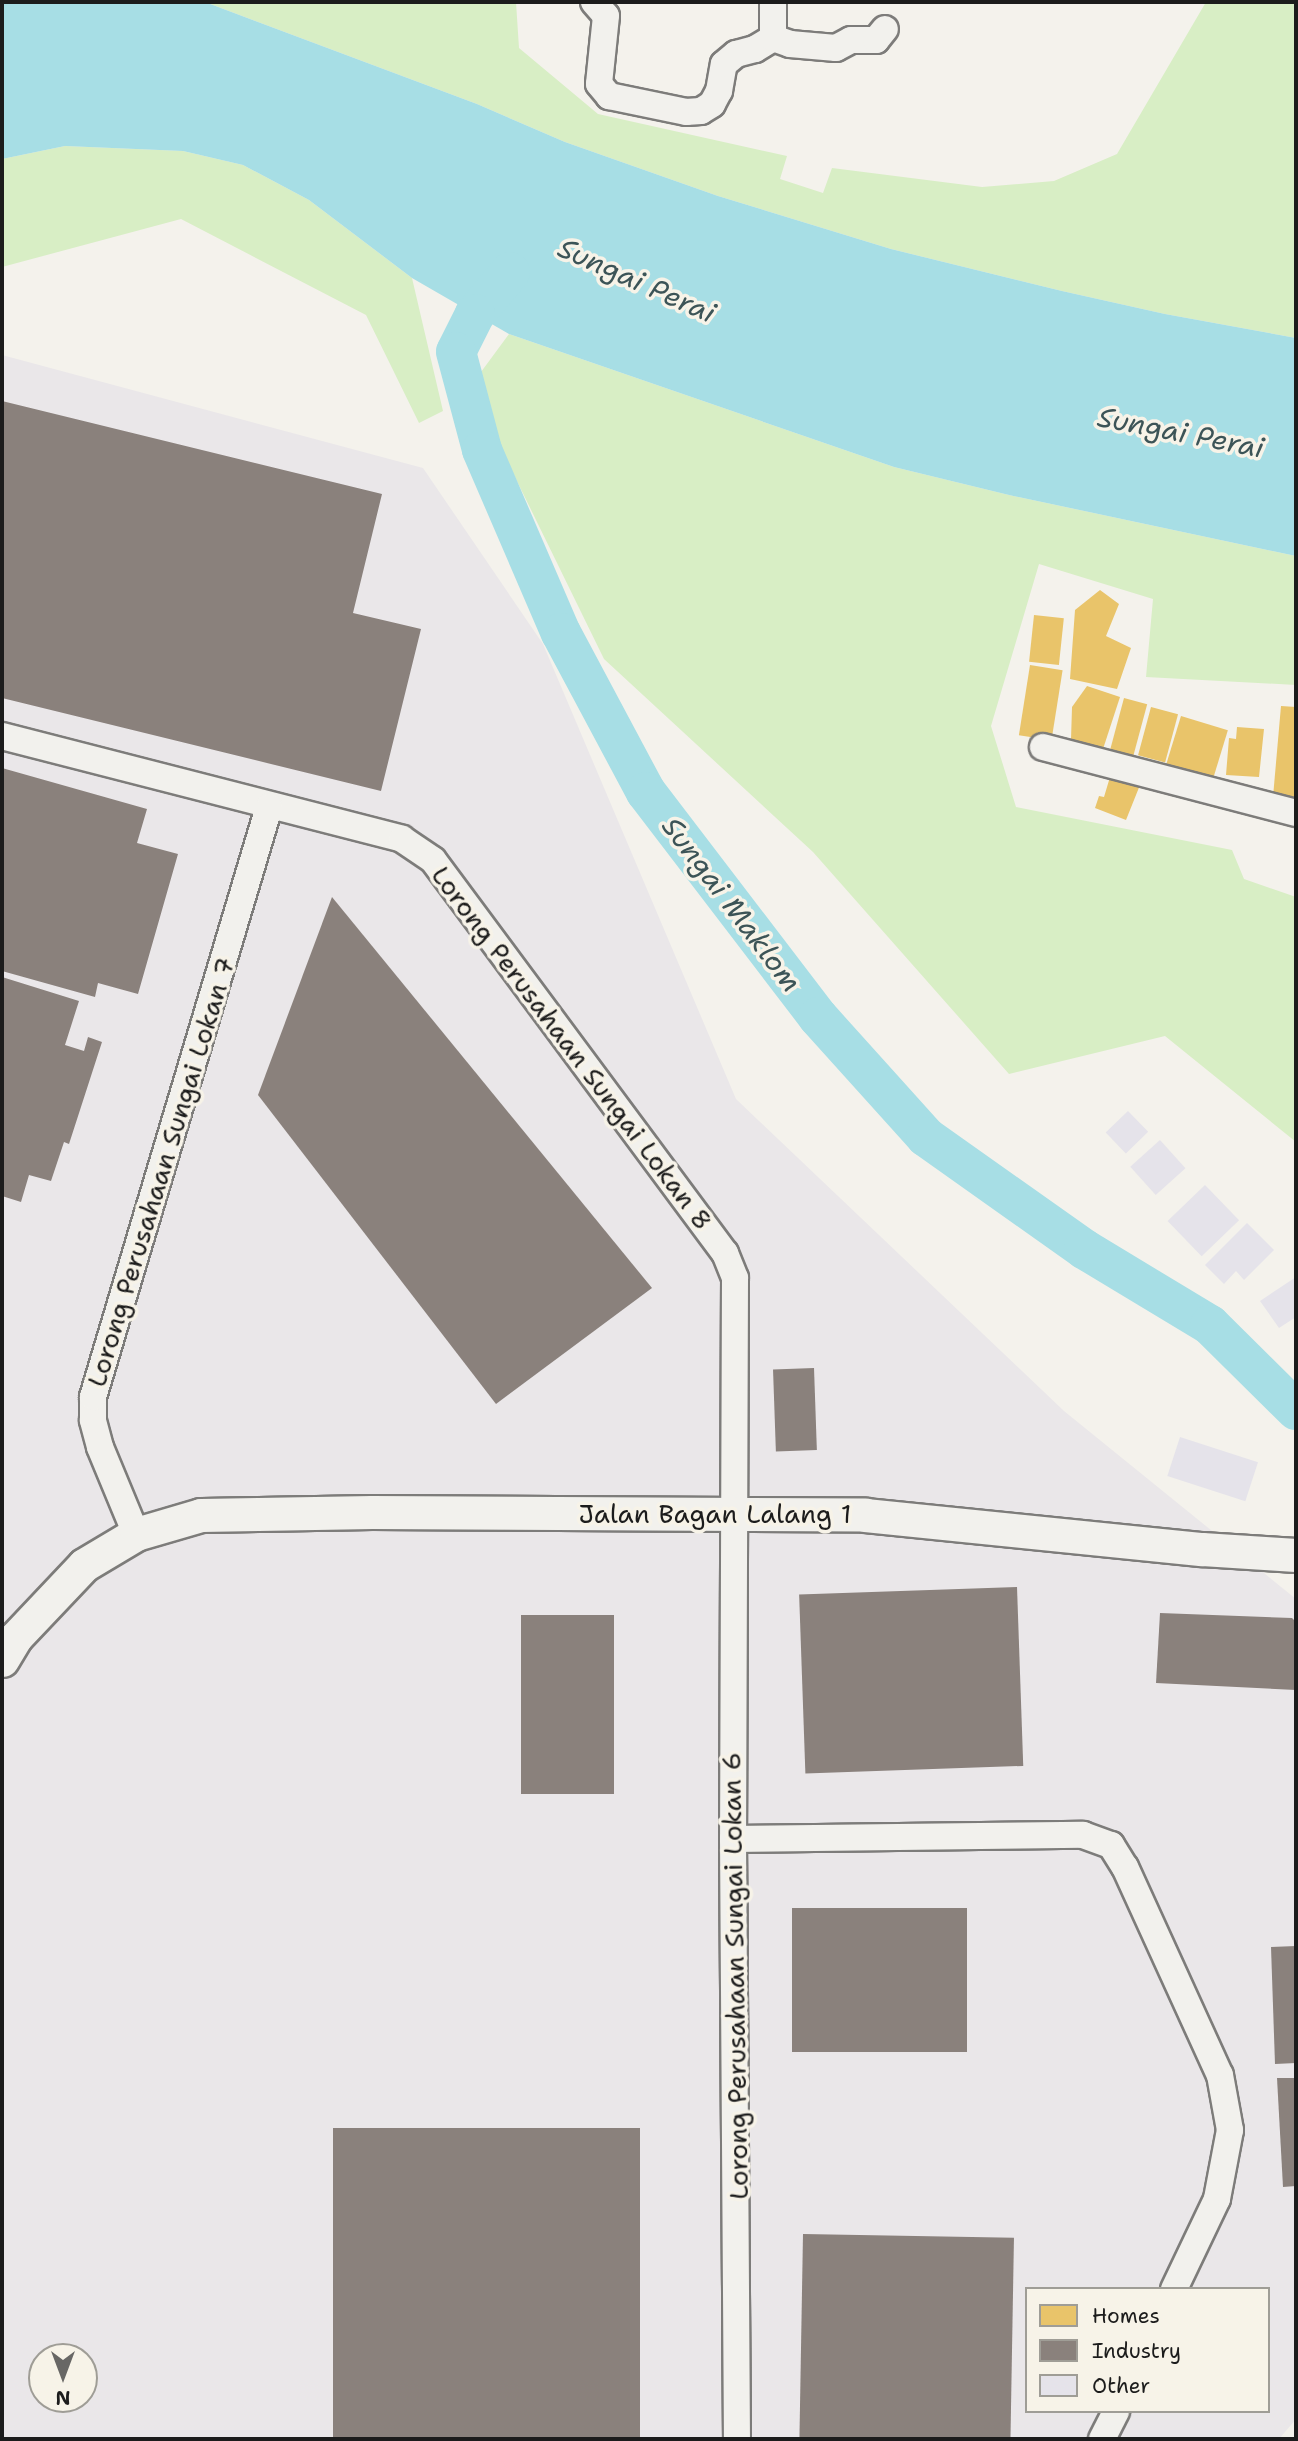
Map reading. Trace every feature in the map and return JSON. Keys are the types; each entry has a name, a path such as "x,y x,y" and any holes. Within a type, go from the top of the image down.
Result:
{"main road":[{"name":"Jalan Bagan Lalang 1","path":"2,1660 15,1638 84,1565 135,1534 201,1515 865,1515 1202,1549 1296,1555"}],"street":[{"path":"594,2 606,16 599,84 609,96 686,112 702,111 712,104 719,91 724,64 736,54 755,49 773,38"},
{"path":"773,2 773,38"},
{"path":"773,38 790,44 836,48 851,40 876,40 885,29"},
{"name":"Lorong Perusahaan Sungai Lokan 8","path":"2,736 268,807 402,839 433,860 724,1252 736,1278 733,1513"},
{"path":"1043,747 1296,813"},
{"name":"Lorong Perusahaan Sungai Lokan 7","path":"135,1534 100,1447 93,1420 93,1397 268,807"},
{"name":"Lorong Perusahaan Sungai Lokan 6","path":"733,1513 737,2439"},
{"path":"733,1839 1083,1835 1111,1845 1125,1867 1220,2075 1230,2130 1217,2199 1175,2287"},
{"path":"1102,2439 1115,2413"}],"shaded area":[{"path":"2,355 423,468 543,644 736,1099 1064,1411 1296,1599 1296,2419 1279,2439 2,2439"}],"green space":[{"path":"205,2 516,2 519,48 598,114 787,156 780,179 823,193 832,168 982,187 1054,181 1117,154 1206,2 1296,2 1296,338 1165,314 891,249 718,196 565,142 477,104"},
{"path":"65,146 183,151 243,165 309,200 412,278 443,411 419,423 366,315 181,219 2,267 2,159"},
{"path":"509,334 894,467 1009,495 1296,556 1296,685 1146,677 1153,599 1039,564 991,726 1016,807 1232,850 1244,879 1296,897 1296,1142 1165,1036 1009,1074 813,852 604,659 491,428 481,372"}],"water":[{"name":"Sungai Perai","path":"205,2 477,104 565,142 718,196 891,249 1165,314 1296,338 1296,556 1009,495 894,467 509,334 412,278 309,200 243,165 183,151 65,146 2,159 2,4"}],"building: Homes":[{"path":"1100,590 1119,604 1106,636 1131,648 1117,689 1070,679 1075,610"},
{"path":"1034,615 1064,618 1059,665 1029,662"},
{"path":"1030,665 1063,670 1051,740 1019,735"},
{"path":"1087,686 1120,697 1103,749 1071,739 1072,707"},
{"path":"1124,698 1147,704 1133,757 1110,751"},
{"path":"1281,706 1296,707 1296,799 1273,797"},
{"path":"1151,707 1178,714 1165,763 1138,755"},
{"path":"1181,716 1228,730 1211,787 1164,772"},
{"path":"1237,727 1264,729 1259,777 1226,775 1229,738 1236,739"},
{"path":"1110,777 1140,785 1126,820 1095,808 1099,796 1104,797"}],"building: Industry":[{"path":"2,401 382,494 353,613 421,629 381,791 2,698"},
{"path":"2,768 147,809 137,843 178,854 138,994 98,983 95,997 2,971"},
{"path":"332,897 652,1288 496,1404 258,1095"},
{"path":"2,977 79,1001 65,1045 84,1051 88,1037 102,1042 69,1144 64,1142 51,1181 29,1175 21,1202 2,1196"},
{"path":"814,1368 817,1450 776,1451 773,1369"},
{"path":"1017,1587 1023,1766 805,1773 799,1595"},
{"path":"1160,1613 1292,1618 1296,1622 1296,1690 1156,1683"},
{"path":"521,1615 614,1615 614,1794 521,1794"},
{"path":"792,1908 967,1908 967,2052 792,2052"},
{"path":"1296,1946 1296,2063 1275,2064 1271,1947"},
{"path":"1277,2078 1296,2078 1296,2186 1283,2187"},
{"path":"333,2128 640,2128 640,2439 333,2439"},
{"path":"803,2234 1014,2238 1010,2439 799,2439"}],"building: Other":[{"path":"1128,1111 1148,1132 1126,1153 1106,1133"},
{"path":"1160,1140 1185,1168 1156,1195 1130,1167"},
{"path":"1205,1185 1239,1220 1202,1256 1168,1221"},
{"path":"1247,1223 1274,1250 1244,1280 1236,1271 1224,1284 1205,1265"},
{"path":"1296,1277 1296,1317 1279,1328 1260,1301"},
{"path":"1180,1437 1258,1462 1245,1501 1167,1476"}],"waterway":[{"name":"Sungai Maklom","path":"510,272 475,314 456,352 482,450 561,633 646,792 818,1017 926,1137 1084,1249 1210,1325 1296,1410"}]}
